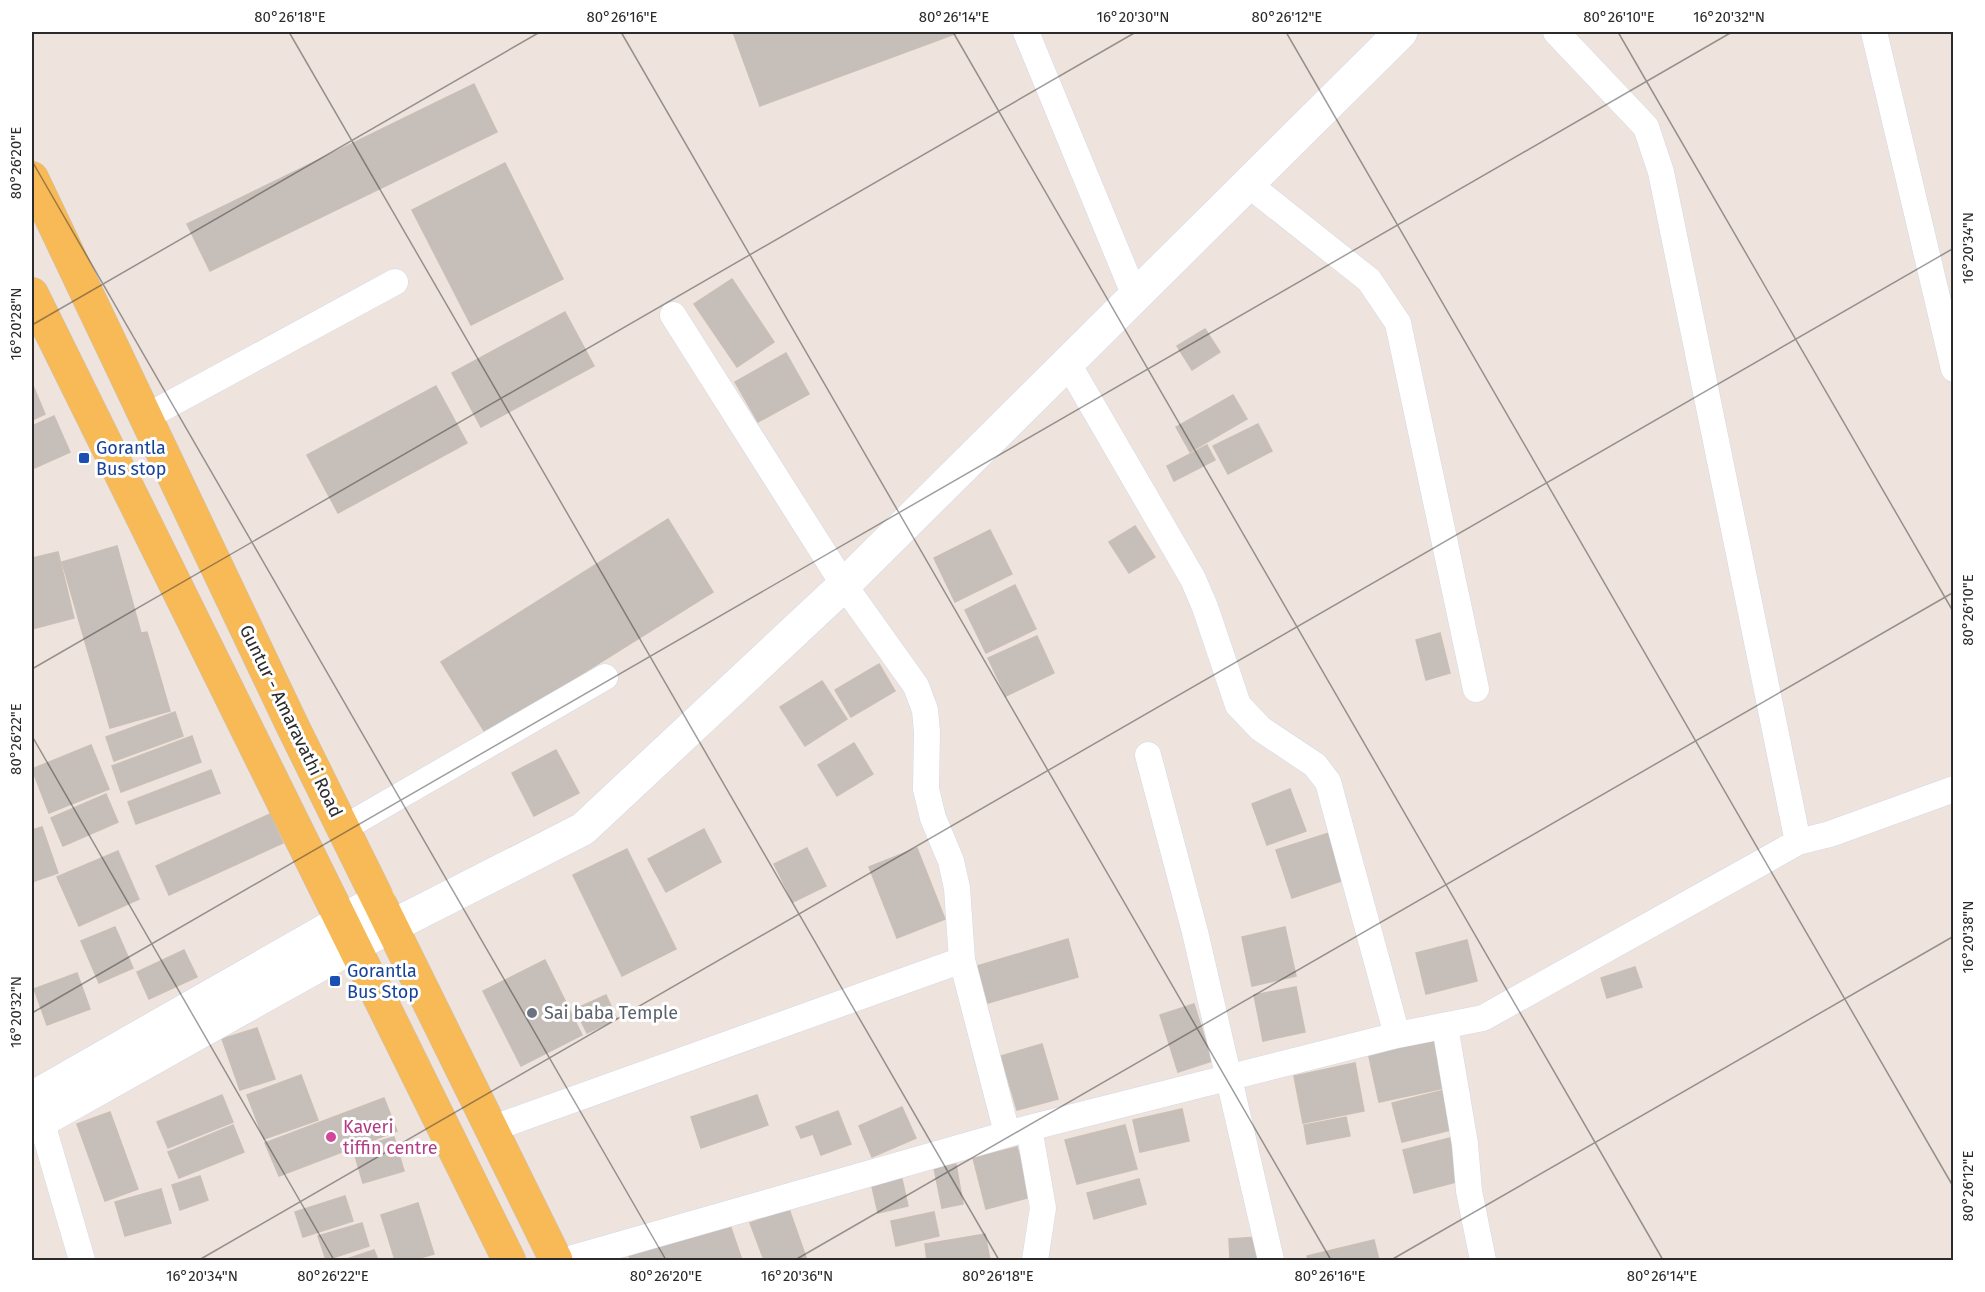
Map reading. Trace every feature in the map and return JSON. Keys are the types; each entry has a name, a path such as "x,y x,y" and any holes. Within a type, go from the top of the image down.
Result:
{"main road":[{"path":"34,1107 386,914 583,829 844,585 1401,32"},
{"name":"Guntur - Amaravathi Road","path":"32,178 344,828 556,1260"},
{"path":"32,294 508,1260"}],"street":[{"path":"1026,32 1135,296"},
{"path":"1556,32 1646,127 1661,172 1798,842"},
{"path":"1874,32 1953,369"},
{"path":"1248,183 1369,280 1398,322 1476,689"},
{"path":"146,417 395,282"},
{"path":"673,315 844,585 916,687 925,710 926,789 933,818 951,861 957,888 962,960 1042,1208 1035,1260"},
{"path":"1067,363 1193,579 1205,607 1238,705 1261,729 1315,765 1328,782 1397,1035"},
{"path":"344,828 605,677"},
{"path":"1148,755 1190,911 1271,1260"},
{"path":"566,1260 1018,1130 1397,1035 1483,1018 1798,842 1830,834 1953,789"},
{"path":"491,1129 962,960"},
{"path":"1444,1026 1466,1144 1469,1191 1483,1260"},
{"path":"34,1107 82,1260"}],"building":[{"path":"733,32 960,32 760,106"},
{"path":"474,84 497,132 210,271 187,224"},
{"path":"505,163 563,279 471,325 412,210"},
{"path":"732,279 774,342 737,367 694,304"},
{"path":"565,312 594,366 481,427 452,373"},
{"path":"1205,329 1220,352 1192,370 1177,346"},
{"path":"786,353 809,394 758,422 735,382"},
{"path":"32,383 45,414 32,420"},
{"path":"436,386 467,443 338,513 307,455"},
{"path":"1233,395 1247,419 1190,452 1176,427"},
{"path":"54,416 70,452 32,469 32,426"},
{"path":"1258,424 1272,451 1228,474 1213,446"},
{"path":"1207,445 1215,460 1174,481 1167,466"},
{"path":"668,519 713,592 486,734 441,662"},
{"path":"1135,526 1155,557 1129,573 1109,542"},
{"path":"990,530 1012,574 955,602 934,558"},
{"path":"117,546 141,633 147,632 170,711 110,728 62,562"},
{"path":"58,552 74,618 32,629 32,558"},
{"path":"1015,585 1036,629 986,653 965,610"},
{"path":"1440,633 1450,673 1426,680 1416,640"},
{"path":"1037,636 1054,673 1006,696 988,658"},
{"path":"879,664 895,691 851,717 835,690"},
{"path":"822,681 847,719 805,746 780,707"},
{"path":"175,712 183,736 114,761 106,737"},
{"path":"192,736 201,762 121,792 112,766"},
{"path":"854,743 873,774 837,796 818,765"},
{"path":"91,745 109,789 49,813 32,769"},
{"path":"556,750 579,793 534,816 512,773"},
{"path":"211,770 220,793 136,824 128,802"},
{"path":"1290,789 1306,831 1267,845 1252,804"},
{"path":"106,794 118,822 63,846 51,818"},
{"path":"270,814 283,843 169,895 156,866"},
{"path":"42,827 58,873 32,882 32,830"},
{"path":"704,829 721,862 666,892 648,859"},
{"path":"1329,833 1344,880 1292,898 1276,850"},
{"path":"807,848 826,886 793,902 774,864"},
{"path":"917,848 945,919 897,938 869,867"},
{"path":"627,849 676,949 622,976 573,875"},
{"path":"118,851 139,899 79,926 57,877"},
{"path":"115,927 133,968 99,983 81,941"},
{"path":"1285,927 1296,976 1252,986 1242,937"},
{"path":"1068,939 1078,977 988,1003 977,966"},
{"path":"1467,940 1477,981 1426,994 1416,953"},
{"path":"184,950 197,977 149,999 137,972"},
{"name":"Sai baba Temple","path":"545,960 582,1035 521,1066 483,991"},
{"path":"1635,967 1642,987 1607,998 1601,978"},
{"path":"77,973 90,1009 47,1025 34,989"},
{"path":"1296,987 1305,1032 1263,1041 1254,995"},
{"path":"606,995 617,1019 587,1033 575,1009"},
{"path":"1194,1004 1212,1061 1178,1072 1160,1015"},
{"path":"257,1028 275,1079 240,1090 222,1039"},
{"path":"1434,1038 1445,1088 1379,1102 1368,1052"},
{"path":"1042,1044 1058,1099 1017,1110 1001,1056"},
{"path":"1355,1063 1364,1111 1303,1123 1294,1076"},
{"path":"301,1075 318,1120 264,1139 247,1095"},
{"path":"1449,1089 1459,1128 1402,1142 1392,1103"},
{"path":"222,1095 233,1122 168,1148 157,1122"},
{"path":"757,1095 768,1125 701,1148 691,1117"},
{"path":"384,1098 397,1131 279,1176 265,1143"},
{"path":"902,1107 916,1138 872,1157 859,1126"},
{"path":"1182,1109 1189,1141 1140,1152 1133,1120"},
{"path":"838,1111 851,1144 821,1155 813,1134 801,1138 796,1127"},
{"path":"110,1112 138,1189 105,1201 77,1124"},
{"path":"1346,1117 1350,1136 1307,1144 1304,1125"},
{"path":"233,1125 244,1152 179,1178 168,1152"},
{"path":"1125,1125 1137,1169 1077,1184 1065,1140"},
{"path":"394,1137 404,1171 363,1183 353,1149"},
{"path":"1450,1138 1460,1181 1414,1193 1403,1150"},
{"path":"1017,1147 1031,1197 986,1209 973,1158"},
{"path":"956,1164 963,1204 942,1208 934,1168"},
{"path":"901,1175 908,1206 878,1213 871,1182"},
{"path":"200,1176 208,1200 180,1210 172,1185"},
{"path":"1139,1179 1146,1204 1094,1219 1087,1193"},
{"path":"161,1189 171,1223 125,1236 115,1202"},
{"path":"345,1196 353,1221 303,1237 295,1212"},
{"path":"418,1203 434,1254 413,1260 395,1260 381,1215"},
{"path":"789,1209 807,1260 764,1260 750,1223"},
{"path":"934,1212 939,1236 896,1246 891,1221"},
{"path":"729,1222 742,1260 631,1260 629,1256"},
{"path":"362,1223 369,1246 326,1260 318,1236"},
{"path":"985,1234 990,1260 927,1260 925,1244"},
{"path":"1259,1237 1260,1260 1230,1260 1229,1239"},
{"path":"1374,1240 1379,1260 1308,1260 1307,1256"},
{"path":"374,1250 378,1260 344,1260"}],"place":[{"name":"Gorantla Bus stop","path":"84,458"},
{"name":"Gorantla Bus Stop","path":"335,981"},
{"name":"Sai baba Temple","path":"532,1013"},
{"name":"Kaveri tiffin centre","path":"331,1137"}]}
